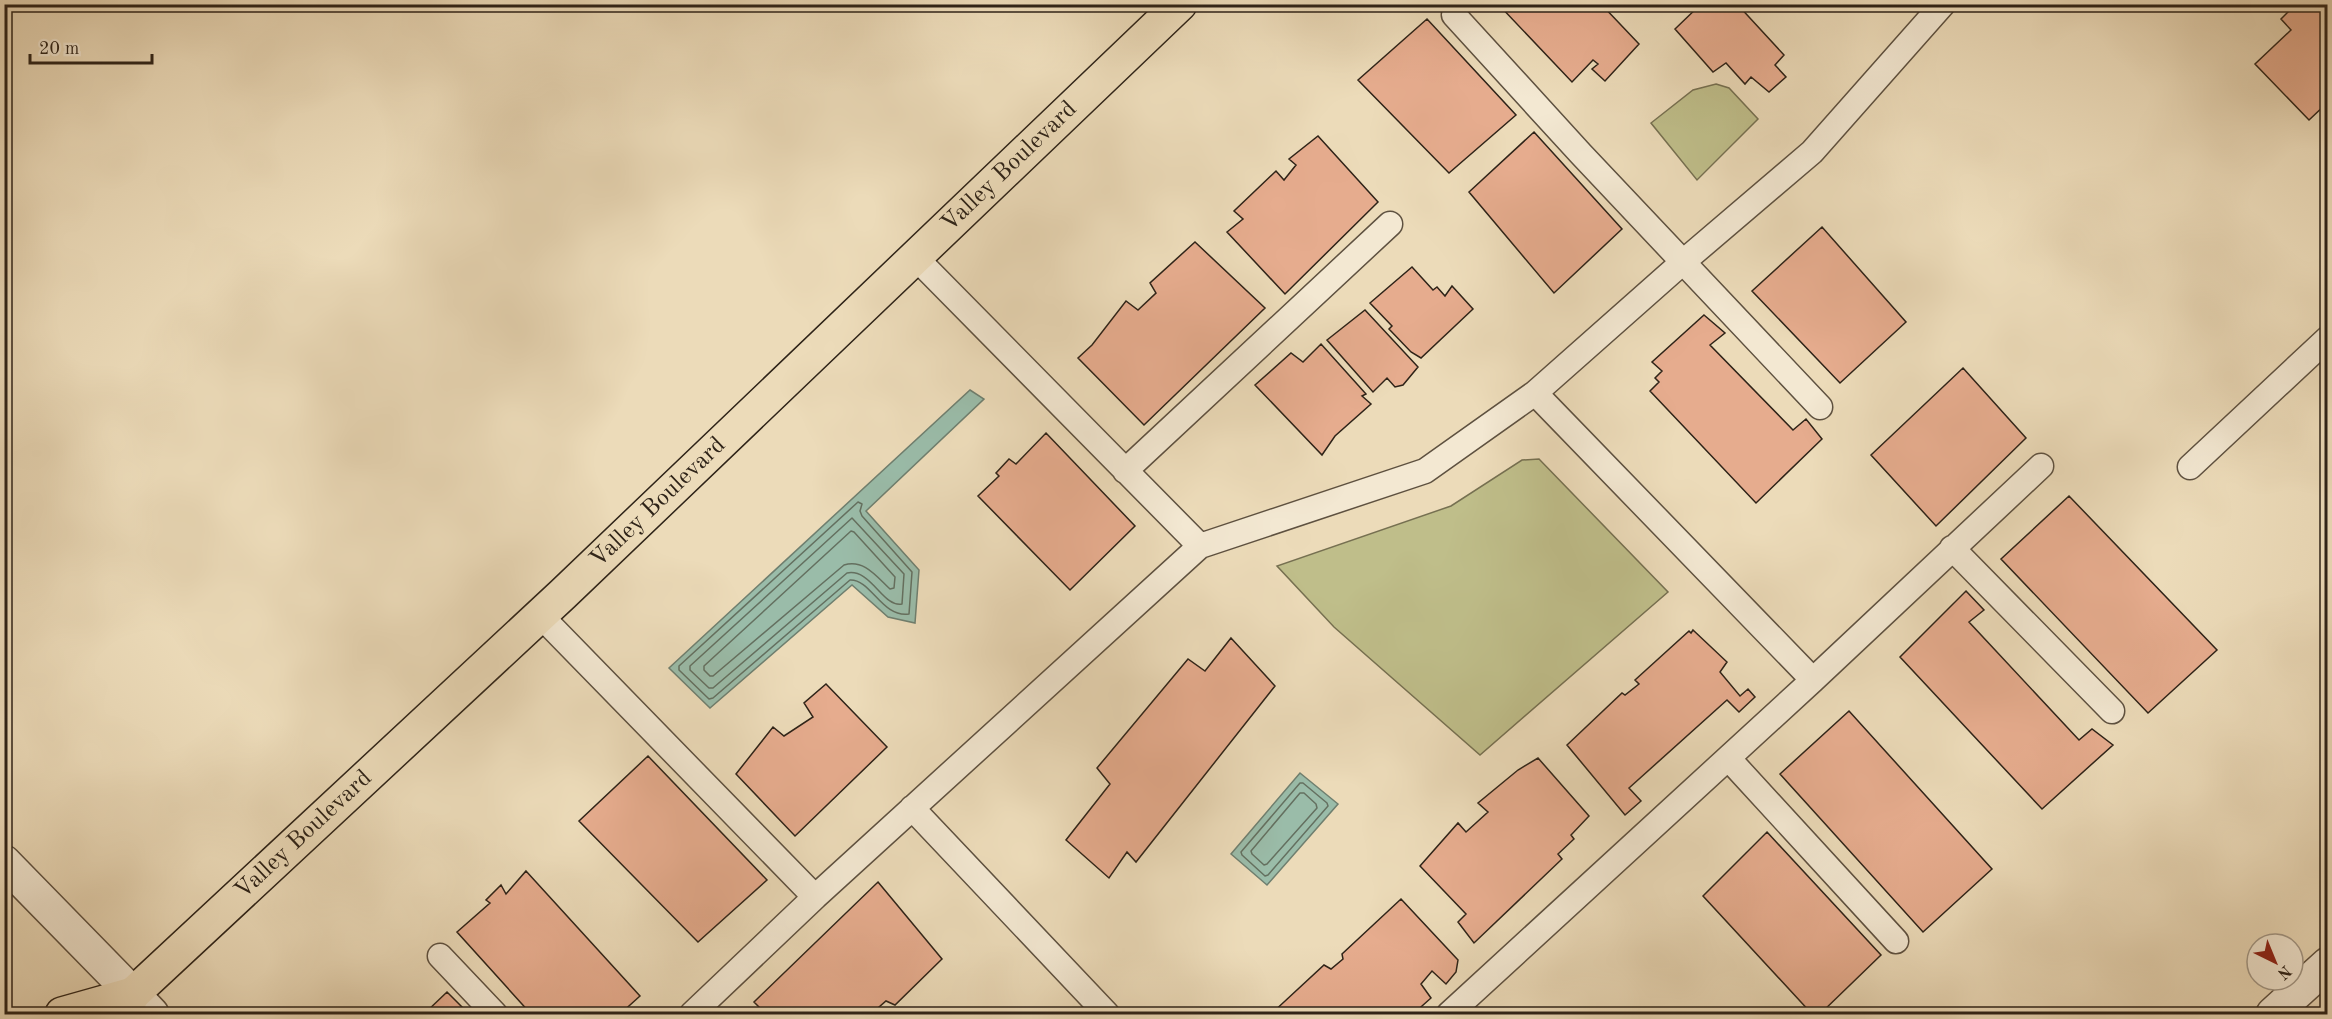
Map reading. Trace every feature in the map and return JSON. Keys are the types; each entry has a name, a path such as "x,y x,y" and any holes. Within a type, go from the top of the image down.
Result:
{"main road":[{"name":"Valley Boulevard","path":"62,1014 136,1008 540,615 1180,4"}],"street":[{"path":"4,862 136,1008"},
{"path":"2273,1014 2328,964"}],"lane":[{"path":"693,1014 815,897 1200,546 1425,471 1535,393 1812,152 1943,4"},
{"path":"1454,15 1820,407"},
{"path":"1125,471 1390,224"},
{"path":"916,258 1200,546"},
{"path":"2190,466 2328,339"},
{"path":"1535,393 1813,680"},
{"path":"1449,1014 1813,680 2041,466"},
{"path":"1952,549 2112,711"},
{"path":"540,615 815,897"},
{"path":"1728,758 1896,941"},
{"path":"912,808 1107,1014"},
{"path":"440,956 495,1014"}],"shaded area":[{"path":"1716,84 1729,88 1758,119 1697,180 1651,123 1693,90"},
{"path":"1539,459 1668,592 1480,755 1334,627 1277,566 1451,506 1522,460"}],"water":[{"path":"970,390 984,399 866,511 919,570 915,623 888,617 852,585 710,708 669,668"},
{"path":"1300,773 1338,804 1267,885 1231,854"}],"building":[{"path":"1498,4 1601,4 1639,44 1605,81 1592,69 1598,64 1593,60 1572,82"},
{"path":"1701,4 1737,4 1784,55 1775,65 1786,77 1769,92 1751,77 1745,84 1726,63 1713,72 1675,29"},
{"path":"2296,4 2328,4 2328,107 2325,105 2309,120 2255,64 2291,30 2281,19"},
{"path":"1427,19 1516,115 1449,173 1358,80"},
{"path":"1534,132 1622,229 1554,293 1469,192"},
{"path":"1318,136 1378,202 1285,294 1227,232 1243,219 1234,211 1276,171 1284,180 1296,165 1289,159"},
{"path":"1822,227 1906,322 1840,383 1752,291"},
{"path":"1195,242 1265,308 1144,425 1078,358 1092,345 1126,301 1138,310 1156,293 1150,283"},
{"path":"1412,267 1433,290 1437,287 1445,296 1452,286 1473,309 1421,358 1411,352 1389,329 1392,326 1370,303"},
{"path":"1365,310 1418,367 1403,385 1395,387 1387,378 1373,392 1327,340"},
{"path":"1704,315 1725,333 1710,345 1793,430 1806,419 1822,439 1756,503 1650,391 1659,382 1655,378 1662,371 1652,362"},
{"path":"1321,344 1366,394 1362,396 1371,404 1335,436 1322,455 1255,385 1291,353 1303,362"},
{"path":"1963,368 2026,438 1936,526 1871,455"},
{"path":"1046,433 1135,526 1070,590 978,496 999,476 996,473 1009,459 1016,464"},
{"path":"2069,496 2217,650 2148,713 2001,559"},
{"path":"1966,591 1984,610 1969,622 2079,740 2092,729 2113,745 2042,809 1900,657"},
{"path":"1693,630 1727,662 1720,672 1740,696 1748,689 1755,697 1739,712 1727,700 1629,788 1641,801 1625,815 1567,745 1622,693 1625,695 1639,684 1635,680 1689,631 1691,633"},
{"path":"1231,638 1275,686 1136,862 1127,852 1109,878 1066,840 1110,784 1097,768 1188,659 1205,671"},
{"path":"826,684 887,747 795,836 736,774 773,727 784,736 813,717 804,703"},
{"path":"1849,711 1992,869 1923,932 1780,774"},
{"path":"648,756 767,880 698,942 579,821"},
{"path":"1538,758 1589,816 1571,835 1574,839 1558,854 1562,859 1474,943 1458,922 1466,914 1420,866 1458,823 1466,832 1488,812 1478,803 1518,770"},
{"path":"1767,832 1881,955 1820,1014 1812,1014 1703,896"},
{"path":"526,871 640,996 620,1014 531,1014 457,932 490,903 486,900 501,885 506,894"},
{"path":"878,882 942,959 895,1005 886,1001 871,1014 766,1014 754,1002"},
{"path":"1401,899 1458,960 1456,972 1446,984 1432,971 1421,984 1431,998 1413,1014 1271,1014 1324,965 1331,969 1343,959 1342,954"},
{"path":"447,992 469,1014 424,1014"}]}
